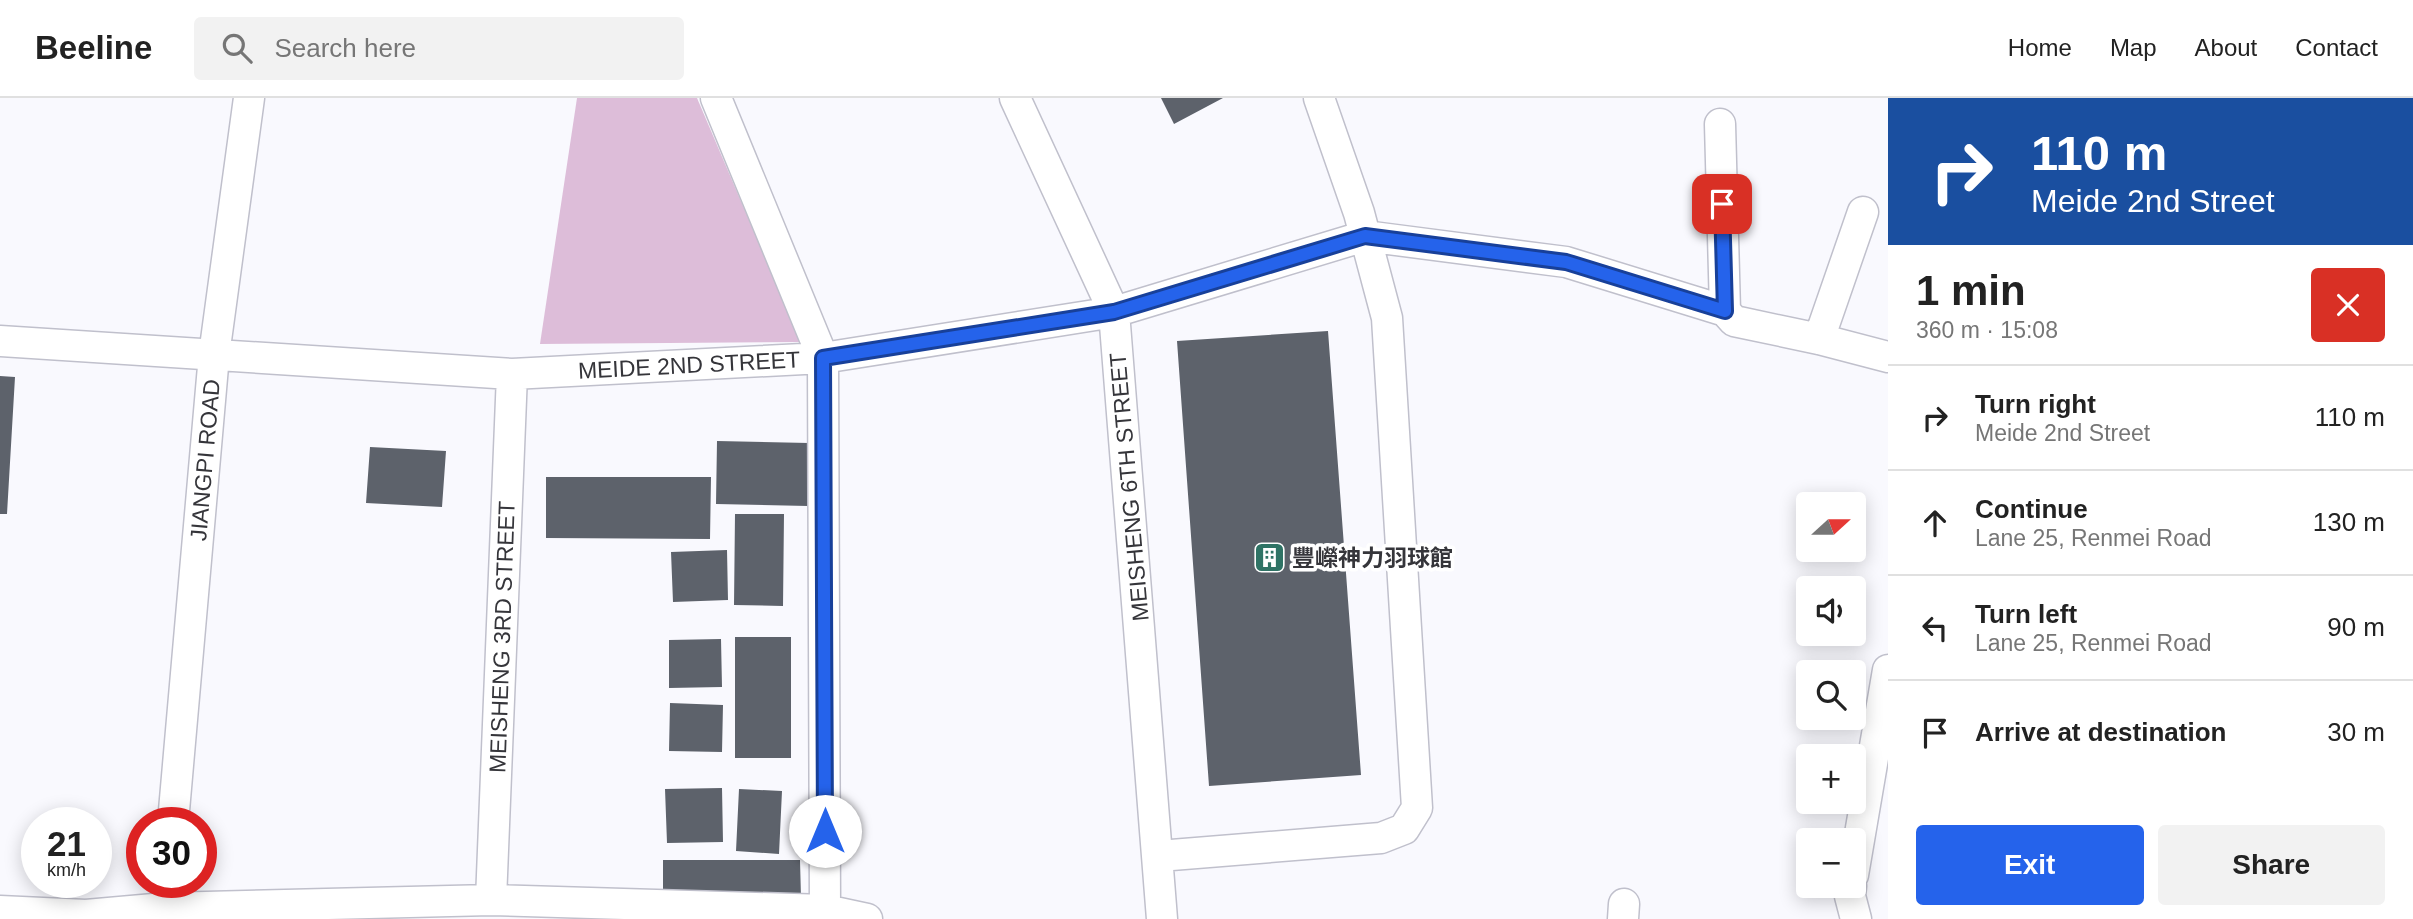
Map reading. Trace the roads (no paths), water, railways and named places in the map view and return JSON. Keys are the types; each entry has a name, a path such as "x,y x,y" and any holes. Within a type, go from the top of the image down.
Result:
{"street":[{"name":"JIANGPI ROAD","path":"174,807 214,355 249,98"},
{"path":"716,98 823,358 825,910"},
{"name":"MEISHENG 6TH STREET","path":"1015,98 1114,312 1162,919"},
{"path":"1158,856 1381,838 1404,829 1417,808 1387,318 1365,236 1329,120 1319,98"},
{"path":"1720,124 1725,311"},
{"path":"1819,339 1863,212"},
{"name":"MEIDE 2ND STREET","path":"0,341 512,374 823,358 1114,312 1365,236"},
{"path":"1365,236 1566,262 1725,311 1734,321 1888,357"},
{"name":"MEISHENG 3RD STREET","path":"491,900 512,374"},
{"path":"1861,828 1888,670"},
{"path":"217,896 491,900 825,910 867,919"},
{"path":"0,911 86,915 155,898"},
{"path":"1851,898 1856,919"}],"place":[{"name":"豐嶸神力羽球館","path":"1269,558"}]}
